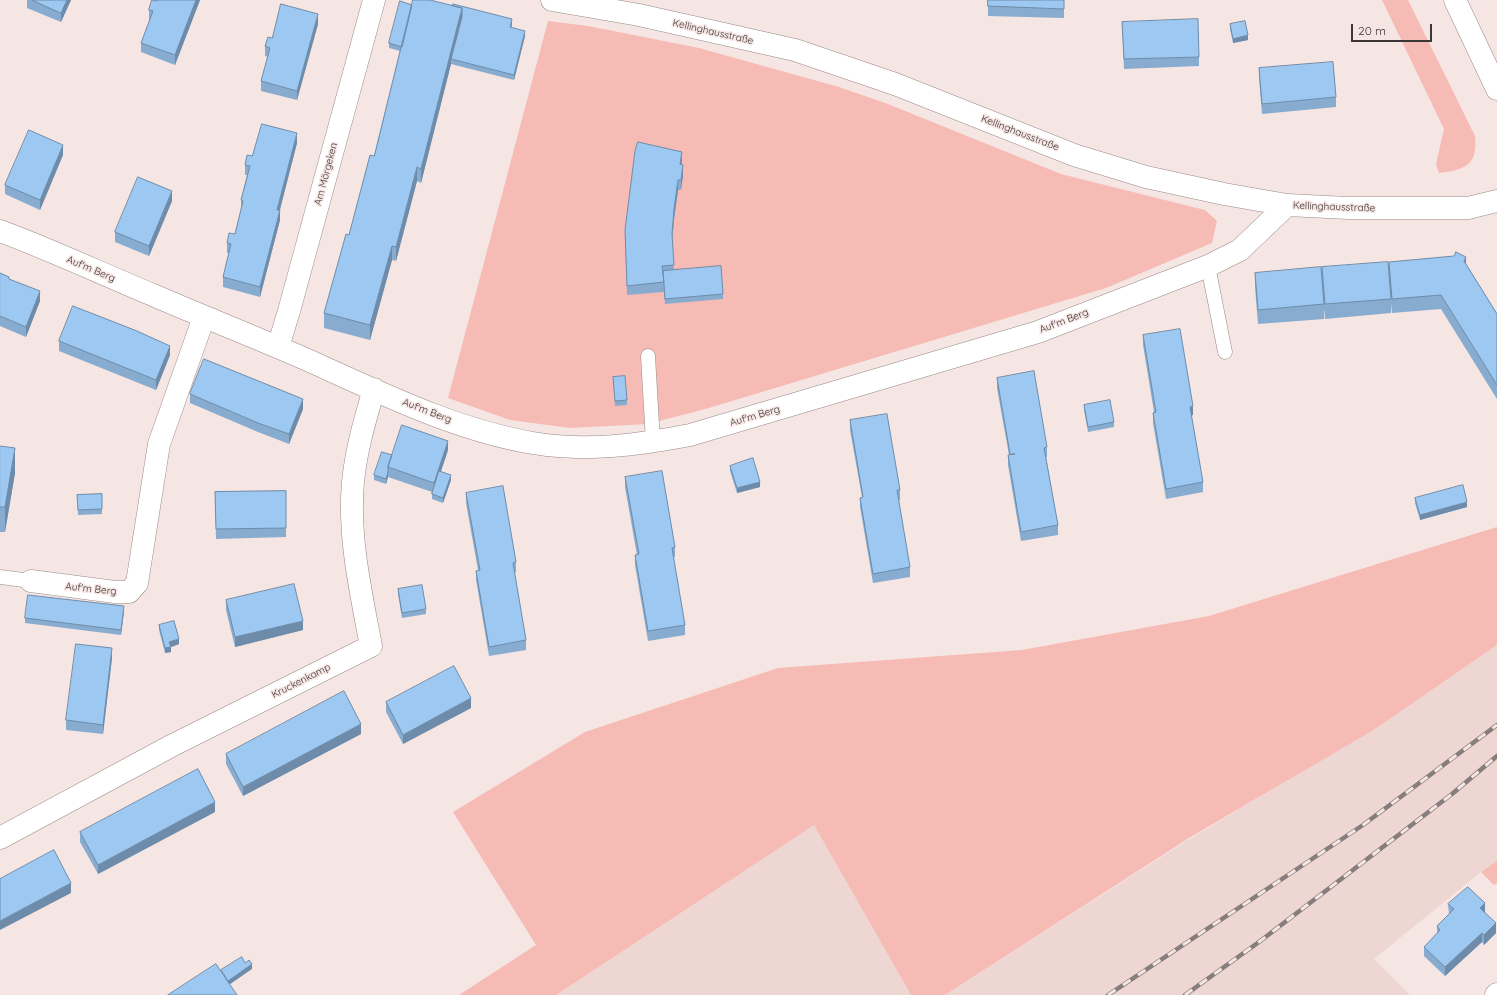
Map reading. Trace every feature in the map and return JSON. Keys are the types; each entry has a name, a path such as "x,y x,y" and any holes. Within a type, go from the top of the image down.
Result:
{"street":[{"name":"Am Mörgeken","path":"278,347 374,0"},
{"name":"Kellinghausstraße","path":"552,0 639,15 795,50 895,84 1074,155 1146,177 1224,194 1286,205 1348,208 1468,208 1497,201"},
{"path":"1455,0 1497,89"},
{"name":"Auf'm Berg","path":"0,231 278,347 440,417 493,435 534,443 578,447 615,446 653,442 690,435 1038,332 1208,266 1240,250 1286,205"},
{"name":"Auf'm Berg","path":"30,581 115,592 129,592 137,583 159,444 204,317"},
{"name":"Kruckenkamp","path":"0,838 173,745 370,646 357,571 353,522 353,483 358,443 374,389"}],"lane":[{"path":"1208,266 1225,352"},
{"path":"648,356 653,442"},
{"path":"0,577 30,581"}],"shaded area":[{"path":"1382,0 1408,0 1475,136 1475,146 1472,159 1463,167 1448,172 1439,173 1436,164 1444,129"},
{"path":"548,21 588,26 699,48 839,87 888,104 1061,174 1205,210 1217,221 1212,243 1106,288 709,408 648,424 570,428 510,420 448,398"},
{"path":"1497,527 1497,645 1372,731 1189,838 945,995 911,995 814,825 556,995 459,995 536,945 453,812 585,732 778,668 1022,650 1209,616"},
{"path":"1497,645 1497,861 1481,872 1374,959 1410,995 945,995 1188,840 1370,731"},
{"path":"814,825 911,995 556,995 615,955"},
{"path":"1497,861 1497,883 1494,885 1481,872"}],"building":[{"path":"32,0 67,0 61,13"},
{"path":"152,0 196,0 175,55 141,43 153,11 149,10"},
{"path":"413,0 430,0 462,8 421,169 417,167 396,247 392,246 370,325 324,313 346,234 349,235 370,155 374,156"},
{"path":"988,0 1064,0 1064,9 988,6"},
{"path":"400,1 412,5 402,47 389,43"},
{"path":"281,4 318,14 297,91 261,81 270,48 265,46 268,37 272,38"},
{"path":"453,4 512,19 510,27 525,31 514,75 451,59 462,17 462,8 453,6"},
{"path":"1198,19 1199,57 1124,59 1122,22"},
{"path":"1245,21 1248,35 1233,39 1230,24"},
{"path":"1333,62 1336,97 1262,104 1259,68"},
{"path":"262,124 297,133 277,210 280,210 260,287 223,277 231,244 227,243 229,233 235,234 243,201 241,200 250,166 245,165 247,155 252,156"},
{"path":"29,130 63,145 40,200 5,185"},
{"path":"638,142 682,152 680,164 683,165 681,180 678,180 674,209 672,234 674,265 662,266 664,282 627,286 625,230 635,151"},
{"path":"138,177 172,191 149,246 115,232"},
{"path":"1456,252 1466,257 1464,261 1497,314 1497,385 1441,295 1392,299 1389,262 1454,256"},
{"path":"1388,262 1391,299 1325,304 1322,267"},
{"path":"721,266 723,294 665,299 663,271"},
{"path":"1321,267 1324,304 1258,310 1255,273"},
{"path":"0,273 9,277 9,279 40,291 26,327 0,316"},
{"path":"73,306 137,331 170,346 156,380 59,341"},
{"path":"1180,329 1193,406 1190,407 1203,482 1166,489 1153,413 1156,412 1143,335"},
{"path":"204,359 303,399 289,434 258,423 190,394"},
{"path":"1034,371 1047,447 1044,448 1058,525 1021,532 1008,455 1015,454 1010,454 997,378"},
{"path":"625,376 627,400 615,401 613,377"},
{"path":"1110,400 1114,422 1088,427 1084,405"},
{"path":"887,414 900,490 897,490 910,567 873,574 860,498 863,497 850,420"},
{"path":"402,425 448,441 434,483 388,467"},
{"path":"0,446 15,448 5,507 0,507"},
{"path":"382,452 392,455 386,479 374,475"},
{"path":"753,458 760,482 737,488 730,466"},
{"path":"439,471 451,475 443,498 432,494"},
{"path":"662,471 675,547 672,548 685,625 648,631 635,555 639,554 625,477"},
{"path":"1463,485 1467,502 1420,515 1415,498"},
{"path":"503,486 516,562 513,563 526,640 489,647 476,571 480,570 466,493"},
{"path":"286,491 286,528 216,529 215,492"},
{"path":"102,494 102,509 78,510 77,495"},
{"path":"294,584 303,621 235,637 226,600"},
{"path":"422,585 426,609 402,613 398,589"},
{"path":"28,595 124,606 121,630 25,618"},
{"path":"174,621 179,639 169,642 171,647 165,648 159,625"},
{"path":"76,644 112,648 103,725 66,720"},
{"path":"454,666 471,698 403,735 386,702"},
{"path":"344,691 361,724 243,787 226,754"},
{"path":"198,769 215,802 98,865 80,832"},
{"path":"54,850 71,883 0,921 0,879"},
{"path":"1468,887 1485,903 1480,908 1496,923 1484,935 1482,933 1445,967 1424,947 1440,930 1437,926 1454,909 1448,904"},
{"path":"242,957 245,963 249,960 252,964 228,981 221,970"},
{"path":"216,964 237,995 168,995"}],"railway":[{"path":"1108,995 1363,825 1497,725"},
{"path":"1185,995 1259,942 1452,794 1497,756"}]}
